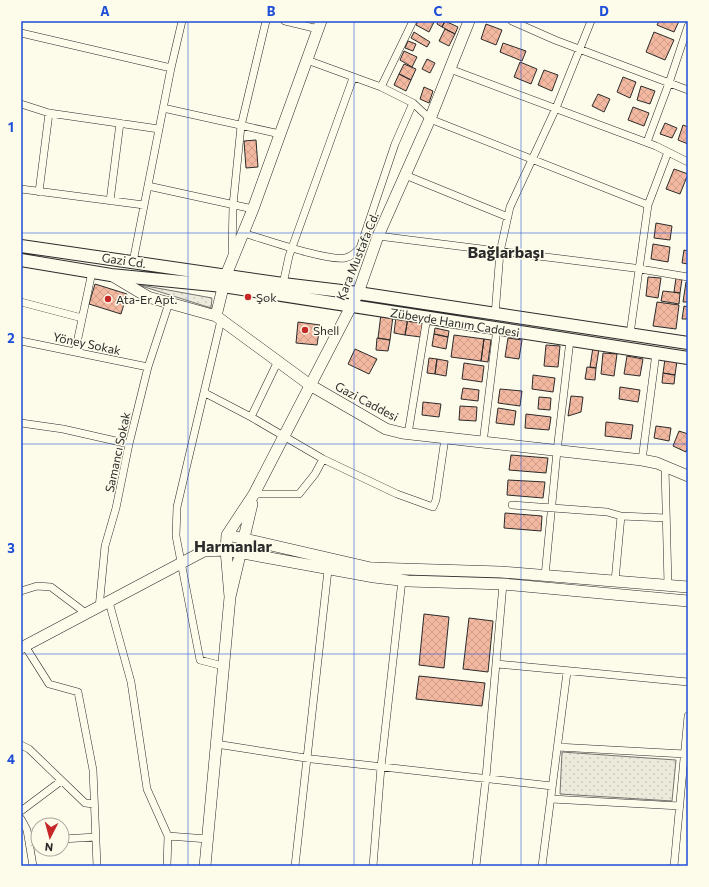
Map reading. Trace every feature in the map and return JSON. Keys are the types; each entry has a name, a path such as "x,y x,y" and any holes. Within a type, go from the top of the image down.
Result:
{"main road":[{"name":"Gazi Cd.","path":"21,246 134,262 224,281"},
{"name":"Gazi Cd.","path":"21,260 110,275 224,281"},
{"path":"224,281 283,284 358,293 495,315 688,343"},
{"name":"Zübeyde Hanım Caddesi","path":"224,281 350,306 688,358"}],"street":[{"path":"134,262 163,108 182,21"},
{"path":"232,260 233,205 241,126 266,21"},
{"path":"223,666 200,660 180,564 176,536 177,507 205,393 224,281 253,209 319,25 285,21"},
{"path":"382,87 413,21"},
{"name":"Kara Mustafa Cd.","path":"254,494 358,293 378,236 430,119 469,21"},
{"path":"512,21 581,50 688,90"},
{"path":"495,315 500,252 510,207 556,108 581,50 591,21"},
{"path":"647,142 688,26"},
{"path":"21,33 171,68"},
{"path":"307,60 352,78 382,87 413,104 430,119 648,205"},
{"path":"450,69 647,142 688,162"},
{"path":"283,284 292,248 352,78"},
{"path":"21,104 49,113 159,129"},
{"path":"243,233 292,248 336,258 353,255 360,248 395,144 413,104"},
{"path":"163,108 280,134"},
{"path":"39,192 49,113"},
{"path":"110,201 120,123"},
{"path":"630,334 648,205 668,152"},
{"path":"405,175 508,217"},
{"path":"148,186 253,209"},
{"path":"21,190 144,205"},
{"path":"378,236 638,269 688,277"},
{"path":"75,352 92,272"},
{"name":"Gazi Caddesi","path":"110,275 148,297 218,318 310,385 386,429 408,434 482,443 642,460 688,476"},
{"path":"21,302 82,318"},
{"name":"Samancı Sokak","path":"99,608 105,546 116,508 129,444 148,367 169,303"},
{"path":"408,434 427,318"},
{"path":"482,443 497,328"},
{"path":"545,576 557,451 570,340"},
{"name":"Yöney Sokak","path":"21,341 148,367"},
{"path":"642,460 656,353"},
{"path":"251,417 278,361"},
{"path":"205,393 251,417 323,459 398,494 433,507 436,500 445,438"},
{"path":"21,423 63,429 129,444"},
{"path":"254,494 299,494 315,474 323,459"},
{"path":"665,467 668,585"},
{"path":"230,597 226,550 227,535 254,494"},
{"path":"205,866 230,597 239,553 254,494"},
{"path":"512,505 607,512 621,516 666,518"},
{"path":"615,581 621,516"},
{"path":"227,535 371,568 501,572 688,587"},
{"path":"97,866 93,770 78,692 48,684 23,647 204,551 226,550 328,570 402,580 503,584 688,601"},
{"path":"295,866 328,570"},
{"path":"373,866 402,580"},
{"path":"476,866 497,664 503,584"},
{"path":"21,591 37,586 51,586 87,614"},
{"path":"109,602 131,682 147,789 168,836 167,866"},
{"path":"497,664 567,672 688,682"},
{"path":"542,866 567,672"},
{"path":"674,866 688,716"},
{"path":"216,744 307,758 486,777 552,786"},
{"path":"21,745 29,749 85,804 94,804"},
{"path":"557,747 685,754"},
{"path":"21,811 61,781"},
{"path":"551,799 680,806"},
{"path":"21,818 27,830 33,866"},
{"path":"168,836 208,839"},
{"path":"70,839 96,837"}],"shaded area":[{"path":"135,284 212,298 211,308"},
{"path":"562,752 676,760 672,801 560,794"}],"building":[{"path":"418,21 434,22 429,32 416,25"},
{"path":"438,21 445,21 442,27 437,24"},
{"path":"445,21 458,27 455,34 442,27"},
{"path":"659,21 679,21 674,32 657,25"},
{"path":"486,24 502,30 496,45 481,39"},
{"path":"445,29 455,34 449,46 439,41"},
{"path":"414,32 430,42 427,47 411,38"},
{"path":"654,32 674,40 665,60 646,52"},
{"path":"408,41 416,44 413,51 405,48"},
{"path":"503,43 526,51 522,61 500,52"},
{"path":"404,51 417,57 412,67 400,60"},
{"path":"427,59 435,63 430,73 422,69"},
{"path":"520,62 537,69 531,84 514,77"},
{"path":"404,64 416,69 411,80 399,74"},
{"path":"544,70 558,75 552,91 538,85"},
{"path":"399,74 411,80 406,91 394,85"},
{"path":"623,77 636,82 630,98 617,92"},
{"path":"641,86 655,91 650,104 637,100"},
{"path":"424,87 433,91 429,103 420,99"},
{"path":"598,94 610,99 604,112 592,106"},
{"path":"633,107 649,113 644,126 628,120"},
{"path":"665,123 677,128 672,138 660,134"},
{"path":"683,125 688,127 688,144 678,140"},
{"path":"256,140 258,167 246,168 244,141"},
{"path":"674,169 688,174 680,194 666,189"},
{"path":"656,223 672,226 670,240 654,238"},
{"path":"653,244 670,247 668,262 651,259"},
{"path":"684,250 688,251 688,264 682,263"},
{"path":"648,277 661,278 658,298 646,296"},
{"path":"676,278 682,279 680,293 674,292"},
{"path":"686,282 688,282 688,302 683,302"},
{"name":"Ata-Er Apt.","path":"95,284 127,294 121,314 89,304"},
{"path":"663,291 680,293 679,304 661,301"},
{"path":"657,302 679,305 676,329 653,326"},
{"path":"684,306 688,307 688,319 682,319"},
{"path":"381,314 393,316 390,340 378,338"},
{"path":"396,317 408,318 405,335 394,333"},
{"path":"408,318 423,321 421,337 405,335"},
{"path":"298,322 320,325 317,345 296,343"},
{"path":"435,328 449,331 448,337 434,334"},
{"path":"434,334 448,337 446,349 432,346"},
{"path":"454,335 484,339 481,361 451,357"},
{"path":"377,338 390,340 388,351 376,350"},
{"path":"508,338 522,340 519,359 505,357"},
{"path":"484,339 491,340 488,362 481,361"},
{"path":"546,345 560,346 558,367 544,366"},
{"path":"593,347 599,349 596,368 590,367"},
{"path":"355,349 377,359 369,374 348,364"},
{"path":"603,353 617,354 614,376 601,374"},
{"path":"627,356 643,359 640,376 624,374"},
{"path":"429,358 437,359 435,374 427,373"},
{"path":"437,359 448,361 446,376 435,374"},
{"path":"665,359 677,361 675,375 663,373"},
{"path":"464,363 484,366 482,382 462,379"},
{"path":"587,367 596,368 595,380 585,379"},
{"path":"663,373 675,375 674,384 662,383"},
{"path":"533,375 555,378 553,392 532,389"},
{"path":"620,387 640,390 638,402 619,399"},
{"path":"463,388 479,390 478,401 461,399"},
{"path":"500,389 522,391 520,406 498,403"},
{"path":"571,396 583,397 581,412 568,416"},
{"path":"539,397 551,398 550,410 538,409"},
{"path":"423,402 441,404 439,417 422,415"},
{"path":"460,406 477,407 476,421 459,420"},
{"path":"498,408 516,411 514,425 496,423"},
{"path":"526,414 551,417 549,430 525,428"},
{"path":"606,422 633,425 631,439 605,436"},
{"path":"656,426 671,428 669,441 654,438"},
{"path":"679,431 688,434 688,446 686,452 673,446"},
{"path":"511,455 548,458 546,473 509,470"},
{"path":"508,480 545,482 543,498 507,495"},
{"path":"505,513 542,516 541,531 504,528"},
{"path":"424,614 449,617 444,668 419,665"},
{"path":"469,618 493,621 488,672 463,669"},
{"path":"419,676 485,683 482,706 416,699"}],"place":[{"name":"Şok","path":"248,297"},
{"name":"Ata-Er Apt.","path":"108,299"},
{"name":"Shell","path":"305,330"}],"district":[{"name":"Bağlarbaşı","path":"506,251"},
{"name":"Harmanlar","path":"233,545"}]}
